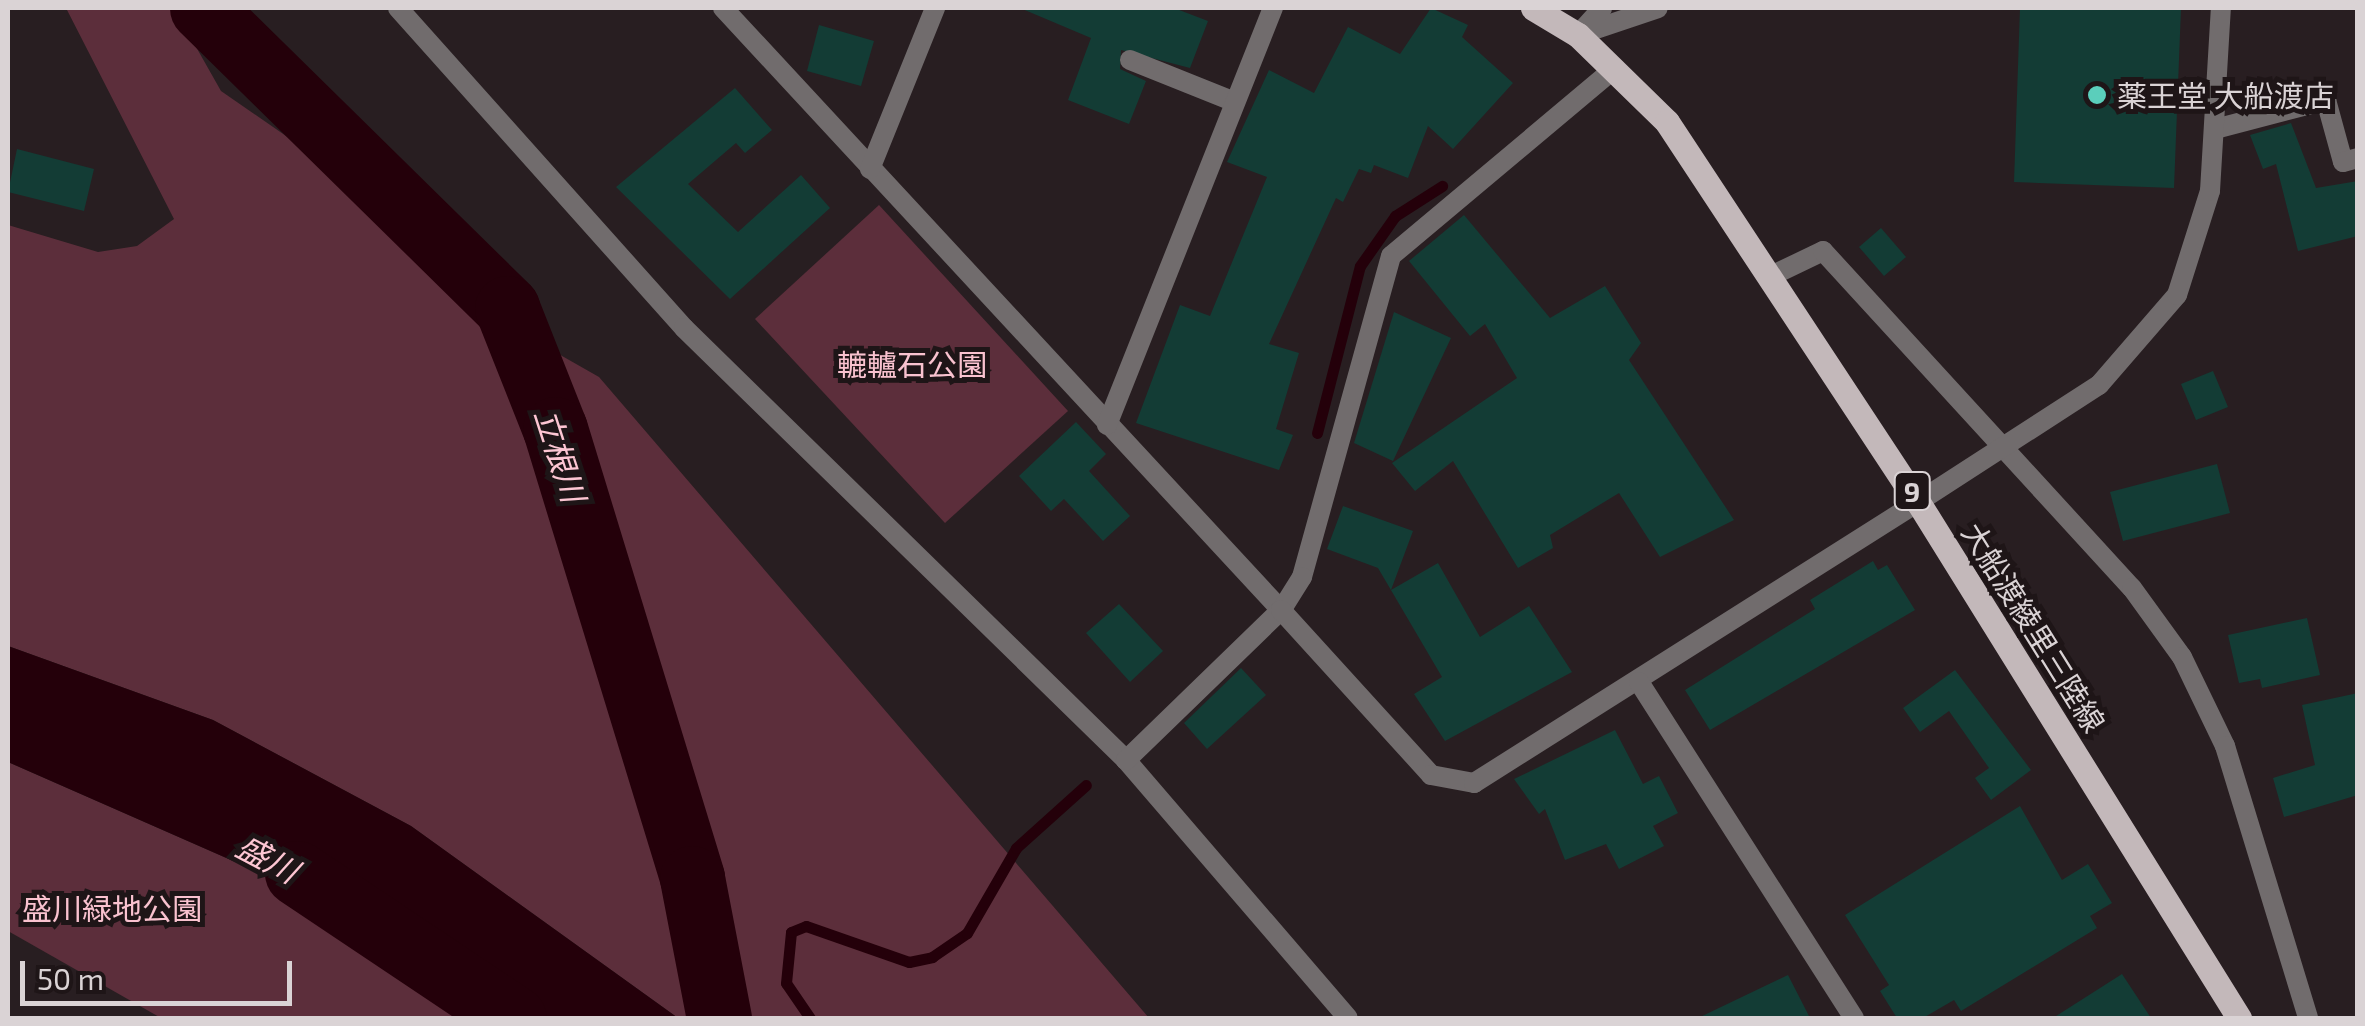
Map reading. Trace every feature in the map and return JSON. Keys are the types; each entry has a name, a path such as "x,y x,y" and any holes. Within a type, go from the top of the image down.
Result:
{"main road":[{"name":"大船渡綾里三陸線","path":"1533,8 1578,35 1667,122 1918,502 2239,1018"}],"street":[{"path":"398,8 684,328 1126,760 1348,1018"},
{"path":"722,8 1431,774 1451,784 1474,783 1639,682 1918,502 2005,451 2100,385 2176,295 2198,248 2215,129 2221,8"},
{"path":"870,169 935,8"},
{"path":"1107,425 1273,8"},
{"path":"1578,35 1602,8"},
{"path":"1578,35 1658,8"},
{"path":"1130,60 1235,102"},
{"path":"1126,760 1281,610 1302,577 1390,256 1616,68"},
{"path":"2215,129 2326,100 2343,162 2358,158"},
{"path":"1769,276 1823,250 1964,394 2005,451 2132,588 2182,657 2225,746 2308,1018"},
{"path":"1639,682 1854,1018"}],"green space":[{"path":"66,8 174,8 221,91 335,170 497,319 599,377 1149,1018 678,1018 411,826 213,720 8,646 8,225 98,252 137,246 174,219"},
{"name":"轆轤石公園","path":"879,205 1068,411 945,523 755,319"},
{"name":"盛川緑地公園","path":"8,762 420,943 541,1018 161,1018 8,931"}],"water":[{"path":"8,646 213,720 411,826 678,1018 541,1018 420,943 8,762"}],"building":[{"path":"1020,8 1174,8 1208,21 1190,68 1121,50 1120,69 1146,81 1129,124 1068,100 1091,38"},
{"path":"1431,8 1468,25 1462,37 1513,83 1453,149 1428,126 1408,178 1374,165 1371,173 1359,169 1343,202 1336,198 1269,344 1299,353 1276,429 1293,435 1279,470 1136,423 1180,305 1210,316 1267,177 1227,162 1269,70 1314,93 1348,27 1400,54"},
{"name":"薬王堂 大船渡店","path":"2020,8 2181,8 2174,188 2014,182"},
{"path":"819,25 874,41 861,86 807,71"},
{"path":"735,88 772,130 745,153 736,143 688,184 738,232 801,175 830,208 730,299 616,187"},
{"path":"2291,123 2316,188 2358,181 2358,236 2298,251 2276,164 2263,169 2250,135"},
{"path":"17,149 94,169 84,211 8,192"},
{"path":"1464,215 1550,318 1605,286 1641,343 1629,360 1734,520 1660,557 1619,493 1550,535 1553,548 1518,568 1453,461 1415,491 1392,463 1517,378 1485,324 1470,336 1409,261"},
{"path":"1881,228 1906,257 1884,276 1859,247"},
{"path":"1394,312 1451,338 1393,461 1354,443"},
{"path":"2213,371 2228,407 2196,420 2181,384"},
{"path":"1076,422 1106,454 1089,471 1130,516 1103,541 1064,499 1051,511 1019,476"},
{"path":"2217,464 2230,513 2123,541 2110,492"},
{"path":"1343,506 1413,531 1391,590 1438,563 1480,637 1529,606 1572,672 1445,741 1414,694 1442,677 1378,568 1327,549"},
{"path":"1873,561 1878,570 1887,565 1915,610 1710,730 1685,690 1815,609 1810,600"},
{"path":"1119,604 1163,651 1130,682 1086,633"},
{"path":"2307,618 2320,675 2262,688 2260,679 2239,683 2228,635"},
{"path":"1241,668 1266,695 1207,749 1184,723"},
{"path":"1955,670 2031,770 1991,800 1975,778 1989,768 1949,711 1920,732 1903,708"},
{"path":"2358,693 2358,795 2284,817 2273,778 2315,765 2302,705"},
{"path":"1615,730 1643,784 1659,776 1678,813 1653,826 1664,846 1619,869 1606,844 1565,860 1545,809 1539,814 1514,779"},
{"path":"2020,806 2062,880 2088,864 2112,903 2090,916 2097,928 1961,1011 1954,1000 1923,1018 1897,1018 1880,991 1889,985 1845,915"},
{"path":"2122,974 2151,1018 2053,1018"},
{"path":"1788,975 1810,1018 1698,1018"}],"waterway":[{"name":"立根川","path":"202,8 507,308 555,429 692,878 719,1018"},
{"path":"1317,433 1360,266 1395,216 1442,186"},
{"path":"810,1018 786,983 791,932 806,926 909,962 932,957 967,933 1016,848 1086,785"},
{"name":"盛川","path":"297,873 514,1018"}],"place":[{"name":"薬王堂 大船渡店","path":"2097,95"}]}
